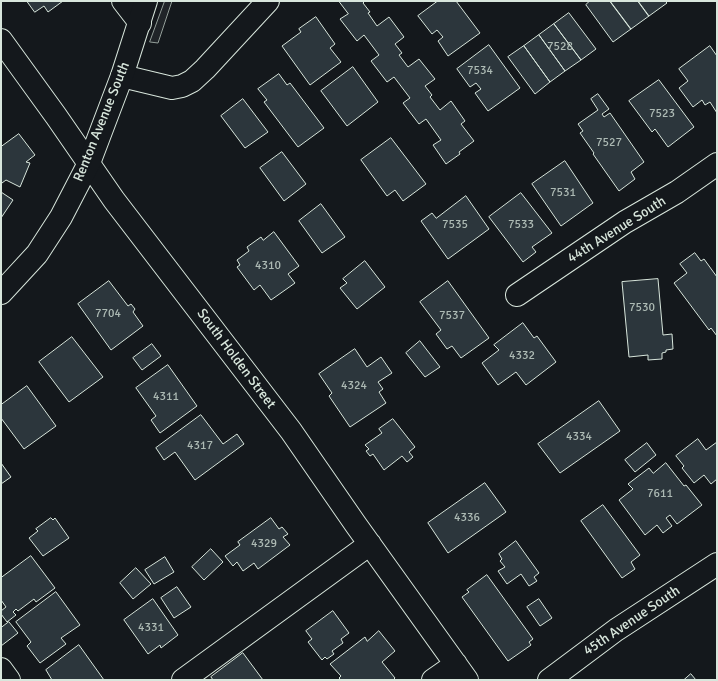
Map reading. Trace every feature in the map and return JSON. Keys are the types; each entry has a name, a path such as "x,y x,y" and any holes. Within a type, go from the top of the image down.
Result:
{"street":[{"path":"123,1 140,23"},
{"name":"Renton Avenue South","path":"1,293 37,254 61,217 89,163 122,76 146,1"},
{"path":"122,76 172,88 182,86 192,81 268,1"},
{"name":"South Holden Street","path":"1,40 114,200 291,431 461,672"},
{"name":"44th Avenue South","path":"517,295 625,222 677,192 717,164"},
{"path":"183,680 370,544"},
{"name":"45th Avenue South","path":"549,680 616,630 717,564"},
{"path":"1,669 9,680"},
{"path":"433,680 461,672"}],"shaded area":[{"path":"165,1 172,1 158,43 150,42"}],"building":[{"path":"27,1 63,1 48,12 44,6 35,12"},
{"path":"339,1 365,1 363,3 370,12 368,13 377,26 389,17 404,37 395,44 402,53 399,55 408,67 419,59 435,79 425,86 432,95 430,97 440,110 451,101 465,121 461,124 474,141 459,152 460,154 446,164 433,145 441,140 426,119 419,124 403,103 410,98 394,77 387,82 371,61 379,55 364,35 357,41 340,19 348,14"},
{"path":"438,1 456,1 480,33 448,56 438,41 443,37 437,30 432,34 418,16"},
{"path":"590,1 610,1 631,29 613,42 586,5"},
{"path":"610,1 638,1 649,16 631,29"},
{"path":"638,1 665,1 667,3 649,16"},
{"path":"569,13 596,49 581,60 554,24"},
{"path":"316,17 335,44 330,48 341,62 310,85 282,46 301,32 299,29"},
{"path":"554,24 581,60 565,71 539,35"},
{"path":"539,35 565,71 550,82 524,46"},
{"path":"489,45 520,88 488,111 475,93 481,89 476,83 470,87 457,69"},
{"path":"524,46 550,82 535,94 508,57"},
{"path":"710,46 717,56 717,113 710,102 705,105 702,100 693,107 679,88 688,81 679,69"},
{"path":"353,67 378,102 347,126 321,91"},
{"path":"279,74 287,85 290,83 324,128 298,147 264,102 267,100 258,89"},
{"path":"659,80 694,127 668,147 655,129 652,132 629,101"},
{"path":"598,94 609,109 602,114 604,117 610,113 644,162 631,172 635,179 619,191 580,133 583,131 578,124 598,110 591,99"},
{"path":"243,99 268,132 245,148 221,116"},
{"path":"19,134 35,155 26,162 30,163 20,187 6,180 2,183 1,182 1,147"},
{"path":"391,138 426,184 403,201 395,190 387,196 361,160"},
{"path":"282,152 306,184 284,201 260,168"},
{"path":"565,161 593,203 561,226 532,184"},
{"path":"1,192 13,200 1,218"},
{"path":"521,193 552,233 532,247 536,252 523,262 489,217"},
{"path":"466,196 489,229 448,259 421,221 432,213 436,218"},
{"path":"321,204 345,237 322,253 299,221"},
{"path":"274,232 299,266 288,274 295,283 271,300 260,285 254,290 237,267 240,265 237,260 249,251 247,247 261,237 263,240"},
{"path":"695,253 701,261 704,259 717,277 717,336 711,328 709,330 674,283 687,273 680,264"},
{"path":"365,261 385,287 357,309 340,288 347,283 343,279"},
{"path":"658,279 663,335 672,334 673,349 666,350 666,352 662,353 662,359 648,360 648,355 629,357 622,282"},
{"path":"109,281 128,306 131,304 135,309 133,312 143,326 111,350 78,304"},
{"path":"448,281 489,338 461,358 452,346 447,349 436,334 441,330 420,302"},
{"path":"523,323 534,338 537,336 556,362 526,385 516,372 498,385 482,363 499,350 494,345"},
{"path":"72,337 103,377 69,402 39,362"},
{"path":"420,341 440,367 425,377 406,353"},
{"path":"152,344 161,356 142,370 133,358"},
{"path":"355,349 367,367 381,357 392,373 378,382 383,389 379,392 386,403 350,427 329,396 332,393 319,374"},
{"path":"168,365 197,406 160,433 151,420 156,416 136,388"},
{"path":"27,386 56,426 24,449 1,418 1,405"},
{"path":"599,401 620,431 560,473 538,444"},
{"path":"201,415 223,444 237,434 244,444 195,480 175,452 164,460 156,448"},
{"path":"393,419 415,447 409,452 413,457 407,462 402,456 384,470 373,454 370,456 366,451 369,449 365,445 382,433 379,429"},
{"path":"698,439 706,450 717,442 717,479 711,484 704,475 694,483 682,468 684,466 676,456"},
{"path":"647,443 656,455 635,472 625,460"},
{"path":"1,463 11,477 1,484"},
{"path":"666,463 684,486 686,485 702,505 677,524 670,515 666,518 672,526 663,533 657,525 645,535 619,500 633,489 628,484 649,468 653,473"},
{"path":"485,483 506,512 448,553 428,523"},
{"path":"603,505 640,555 631,562 635,569 622,578 581,521"},
{"path":"51,518 53,520 55,518 69,538 43,556 29,538 38,531 36,529"},
{"path":"271,518 279,529 282,527 288,534 283,537 290,545 258,569 254,563 243,571 237,562 233,566 225,556 240,545 238,542"},
{"path":"516,541 539,573 534,577 537,581 529,586 521,574 507,584 498,571 505,567 500,561 502,559 499,554"},
{"path":"211,549 223,562 204,580 192,567"},
{"path":"31,556 55,588 36,602 34,599 18,611 16,609 13,612 16,615 7,622 1,614 1,611 6,607 1,600 1,578"},
{"path":"165,557 174,572 154,584 145,570"},
{"path":"136,568 151,584 133,599 120,583"},
{"path":"487,575 533,639 529,642 531,645 508,661 462,597 469,592 467,590"},
{"path":"177,587 191,607 174,618 161,598"},
{"path":"56,592 80,625 61,638 66,644 40,663 27,646 31,642 16,622"},
{"path":"153,599 178,635 161,648 160,645 148,654 124,620"},
{"path":"539,599 552,618 540,626 527,607"},
{"path":"333,611 349,633 341,639 343,643 332,651 334,654 327,659 325,657 322,660 308,642 312,639 306,631"},
{"path":"9,622 18,633 1,646 1,628"},
{"path":"379,631 395,651 382,662 395,678 393,680 341,680 339,678 341,676 330,664 365,637 367,641"},
{"path":"79,645 104,680 52,680 46,670"},
{"path":"243,653 263,680 213,680 211,677"},
{"path":"691,674 696,680 684,680"}]}
